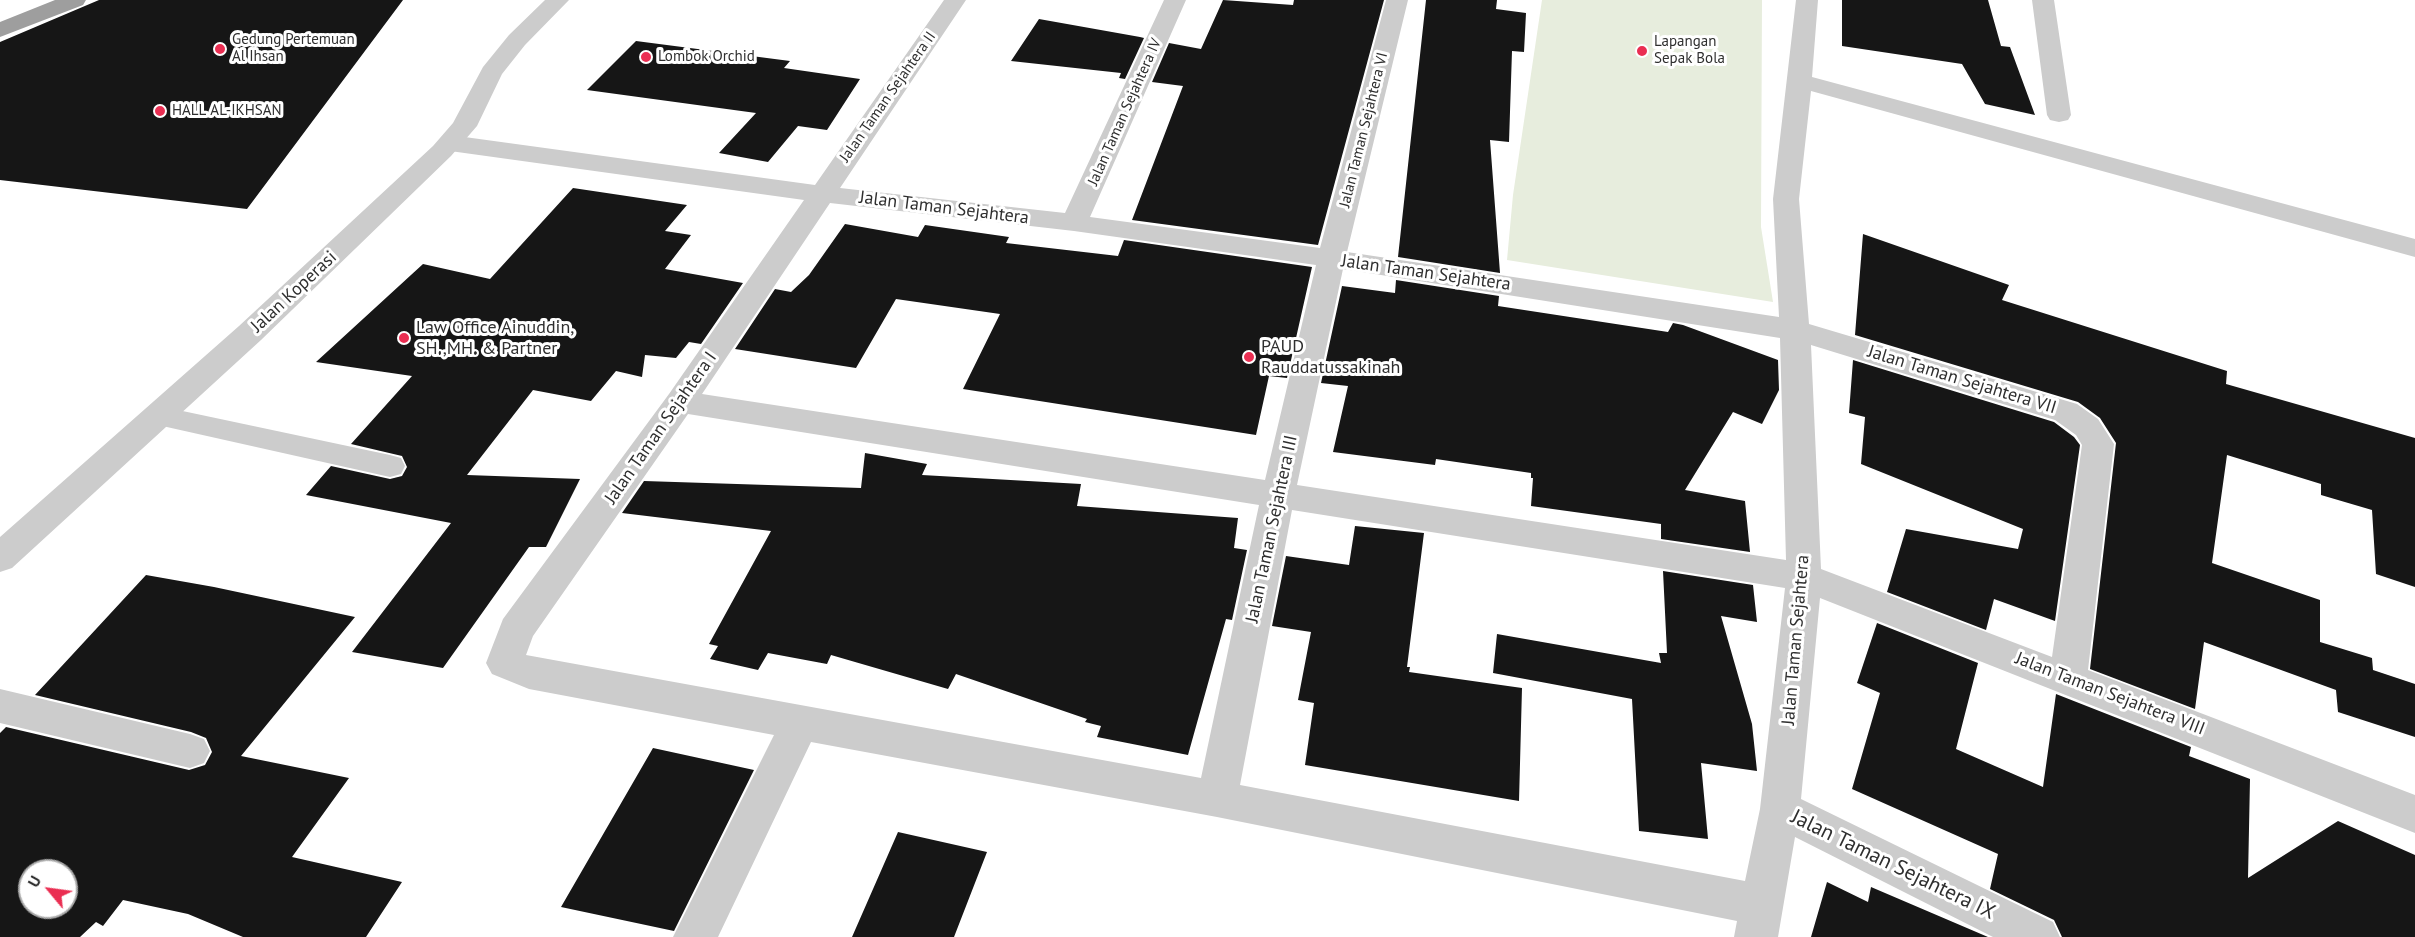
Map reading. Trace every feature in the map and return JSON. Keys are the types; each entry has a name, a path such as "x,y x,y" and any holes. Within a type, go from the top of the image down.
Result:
{"highway":[{"path":"0,30 67,5"}],"street":[{"name":"Jalan Koperasi","path":"0,558 250,333 450,143 464,126 491,72 517,40 558,0"},
{"name":"Jalan Taman Sejahtera II","path":"822,194 955,0"},
{"name":"Jalan Taman Sejahtera IV","path":"1074,223 1175,0"},
{"name":"Jalan Taman Sejahtera VI","path":"1331,260 1397,0"},
{"path":"1795,330 1786,199 1807,0"},
{"path":"2043,0 2059,115"},
{"path":"1800,81 2415,248"},
{"name":"Jalan Taman Sejahtera","path":"450,143 822,194 1074,223 1472,278 1795,330 1804,577 1780,809 1758,921"},
{"name":"Jalan Taman Sejahtera I","path":"800,723 529,673 505,663 516,630 680,402 822,194"},
{"name":"Jalan Taman Sejahtera III","path":"1217,799 1278,495 1331,260"},
{"name":"Jalan Taman Sejahtera VII","path":"1795,330 2066,412 2087,427 2098,444 2068,678"},
{"name":"Jalan Taman Sejahtera VIII","path":"680,402 1804,577 2415,814"},
{"path":"0,706 190,751"},
{"path":"695,937 800,723 1217,799 1758,921"},
{"name":"Jalan Taman Sejahtera IX","path":"1780,809 2038,937"}],"lane":[{"path":"159,416 390,466"}],"green space":[{"path":"1542,0 1762,0 1761,227 1773,302 1507,260 1513,195"}],"building":[{"name":"HALL AL-IKHSAN","path":"99,0 403,0 247,209 0,180 0,42"},
{"path":"1223,0 1293,5 1294,0 1384,0 1318,245 1132,220 1183,86 1152,82 1169,43 1201,49"},
{"path":"1426,0 1497,0 1496,9 1526,13 1524,52 1512,51 1509,142 1490,140 1500,273 1398,257"},
{"path":"1842,0 1988,0 2001,46 2010,47 2035,115 1985,104 1962,64 1842,46"},
{"path":"1039,19 1144,38 1125,79 1119,78 1121,73 1011,61"},
{"path":"636,41 790,61 784,68 860,79 827,130 798,126 768,162 719,153 756,113 587,90"},
{"path":"573,188 687,205 665,231 691,235 665,269 743,283 701,344 689,342 676,358 645,355 642,377 616,371 591,401 533,390 467,475 580,479 546,547 529,547 443,668 352,652 451,523 306,495 331,466 390,479 402,476 407,467 402,456 351,444 412,376 316,362 423,264 490,279"},
{"path":"845,224 918,237 925,225 1009,237 1006,243 1118,256 1124,240 1312,267 1287,378 1269,376 1256,435 963,389 1000,314 896,299 856,368 735,349 775,289 791,292 809,275"},
{"path":"1863,234 2009,285 2002,300 2227,371 2226,384 2415,438 2415,587 2376,574 2372,510 2321,495 2321,484 2227,455 2212,563 2320,600 2320,642 2372,658 2373,670 2415,684 2415,737 2338,712 2336,690 2204,642 2195,709 2090,669 2116,443 2100,418 2078,402 1855,335"},
{"path":"1396,280 1499,296 1498,306 1668,332 1673,323 1683,325 1778,360 1779,390 1762,424 1733,412 1685,490 1745,501 1750,552 1661,539 1661,524 1531,506 1533,478 1531,478 1531,473 1436,459 1435,465 1333,452 1348,386 1321,383 1342,286 1395,293"},
{"path":"1853,360 2054,422 2074,437 2080,445 2055,621 1994,599 1986,630 1887,592 1906,529 2018,549 2023,529 1861,464 1865,417 1849,413"},
{"path":"865,453 927,464 922,475 1081,484 1077,506 1238,518 1234,548 1247,550 1232,620 1226,619 1188,755 1097,737 1101,726 1085,722 1087,719 956,674 948,689 831,655 827,664 768,653 758,670 710,659 718,646 709,644 771,531 622,513 644,481 861,488"},
{"path":"1355,526 1424,533 1407,667 1410,667 1409,672 1522,688 1519,801 1305,765 1314,703 1298,700 1311,632 1272,626 1286,556 1349,565"},
{"path":"1663,571 1753,585 1757,622 1721,616 1752,724 1757,771 1701,763 1708,839 1639,831 1632,699 1493,673 1497,634 1661,663 1659,653 1667,653"},
{"path":"146,575 355,617 241,756 349,778 292,857 402,882 366,937 243,937 188,914 123,900 103,926 96,922 80,937 0,937 0,733 6,727 189,770 205,765 212,752 206,738 191,732 35,695"},
{"path":"1877,623 1978,663 1956,749 2043,787 2056,694 2191,747 2189,756 2250,779 2248,878 2338,821 2415,855 2415,937 2062,937 2054,920 1990,889 1998,854 1852,789 1880,693 1857,683"},
{"path":"653,748 754,770 674,931 561,907"},
{"path":"898,832 987,852 954,937 852,937"},
{"path":"1827,882 1868,902 1871,887 1988,937 1811,937"}],"place":[{"name":"Gedung Pertemuan Al Ihsan","path":"220,49"},
{"name":"Lapangan Sepak Bola","path":"1642,51"},
{"name":"Lombok Orchid","path":"646,57"},
{"name":"HALL AL-IKHSAN","path":"160,111"},
{"name":"Law Office Ainuddin, SH.,MH. & Partner","path":"404,338"},
{"name":"PAUD Rauddatussakinah","path":"1249,357"}]}
